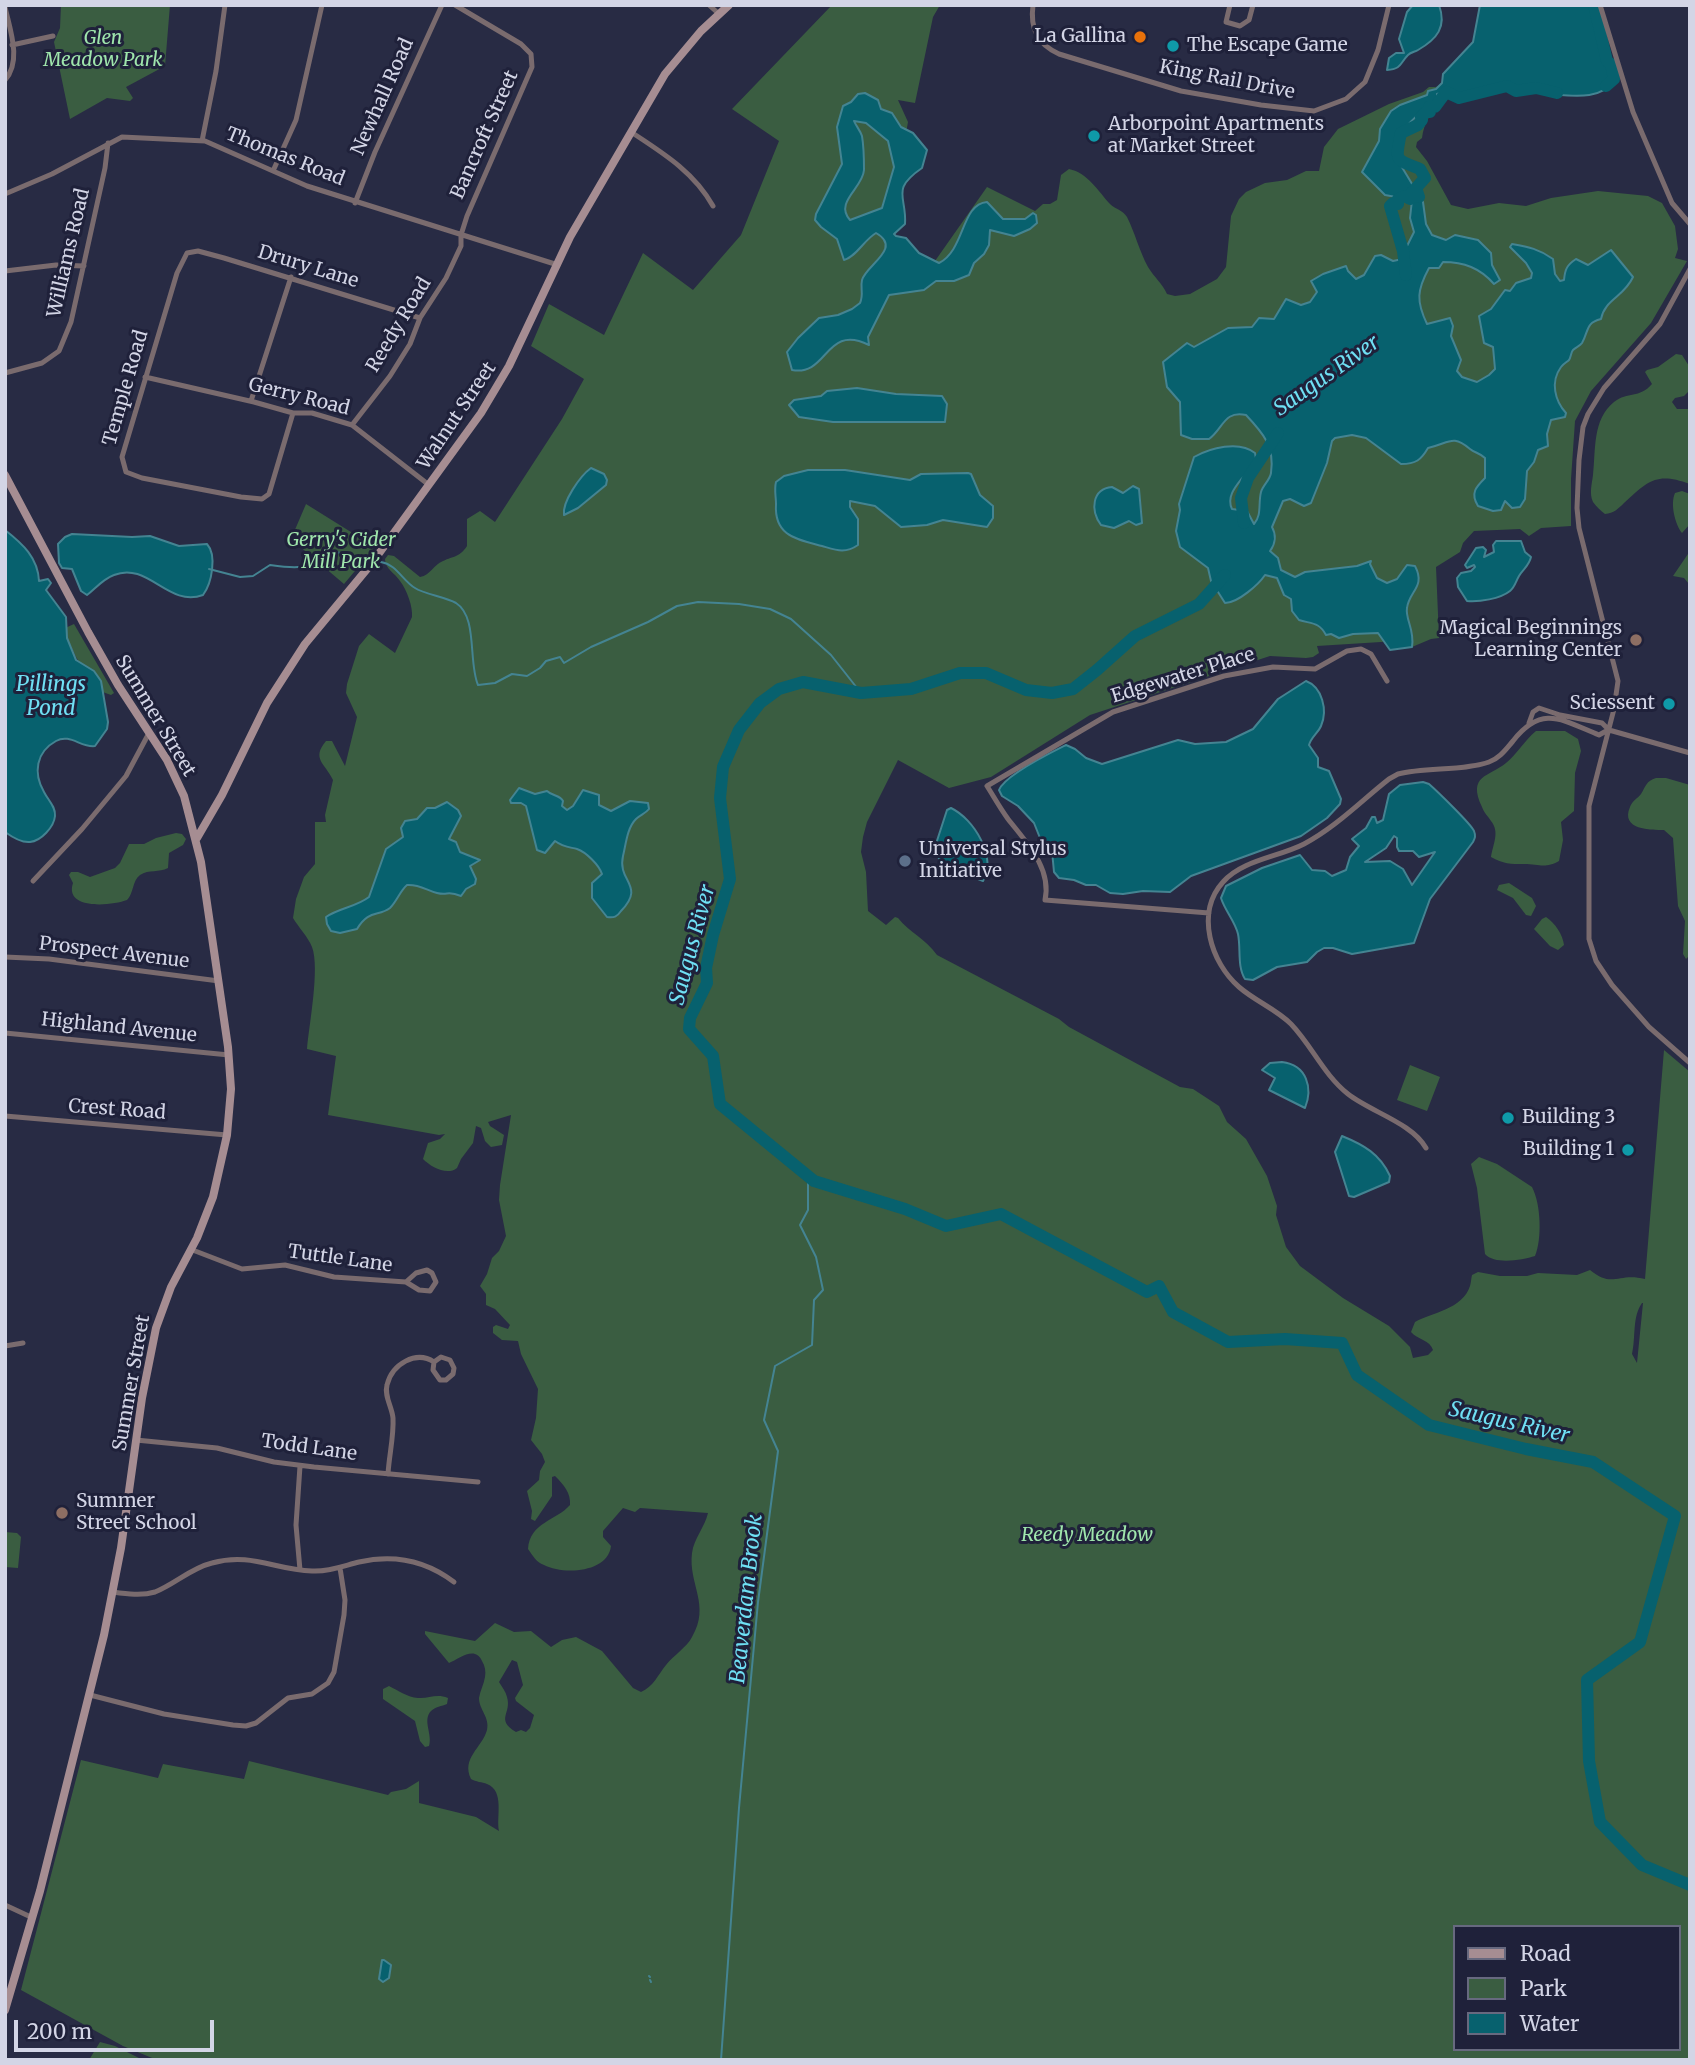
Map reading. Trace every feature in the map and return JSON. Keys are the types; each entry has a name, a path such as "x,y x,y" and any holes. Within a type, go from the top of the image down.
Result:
{"main road":[{"name":"Walnut Street","path":"197,838 219,801 267,703 299,654 372,563 481,413 509,366 604,175 665,74 682,52 729,5"},
{"name":"Summer Street","path":"5,475 100,654 180,785 197,838 229,1055 230,1100 227,1135 213,1198 171,1287 156,1328 113,1592 90,1695 33,1918 5,2010"}],"street":[{"path":"202,141 216,71 225,5"},
{"path":"273,171 296,120 322,5"},
{"name":"Newhall Road","path":"355,203 375,152 442,5"},
{"name":"Bancroft Street","path":"456,5 521,44 531,54 533,61 461,235"},
{"path":"709,5 719,15"},
{"name":"King Rail Drive","path":"1033,5 1032,27 1037,37 1049,49 1059,54 1181,91 1314,111 1346,99 1365,82 1378,50 1389,5"},
{"path":"1230,5 1226,22 1240,26 1249,20 1253,5"},
{"path":"1600,5 1633,112 1672,203 1690,224"},
{"path":"5,7 15,59 9,77 5,80"},
{"path":"12,45 53,36"},
{"path":"631,132 682,167 705,191 713,206"},
{"name":"Thomas Road","path":"5,194 52,174 122,137 202,141 307,186 355,203 558,265"},
{"name":"Williams Road","path":"5,373 42,363 59,351 71,322 105,168 108,143"},
{"name":"Reedy Road","path":"352,425 390,376 410,344 420,318 446,278 461,246 461,235"},
{"name":"Drury Lane","path":"187,253 198,251 420,318"},
{"name":"Temple Road","path":"187,253 177,273 122,457 126,472 142,478 262,499 269,494 293,413"},
{"path":"5,271 57,265 84,266"},
{"path":"1690,269 1660,324 1596,398 1583,427 1577,513 1617,674 1616,699 1589,806 1589,939 1600,968 1612,985 1650,1027 1690,1063"},
{"path":"251,401 291,277"},
{"name":"Gerry Road","path":"145,377 352,425 429,485"},
{"name":"Edgewater Place","path":"1209,913 1045,900 1048,891 1035,853 1007,818 987,786 1113,712 1224,676 1273,667 1315,668 1347,651 1361,649 1371,654 1387,681"},
{"path":"1426,1149 1413,1133 1342,1089 1328,1075 1289,1022 1245,992 1230,978 1214,950 1209,929 1209,913 1214,895 1224,880 1244,867 1304,844 1331,827 1389,779 1403,773 1493,760 1503,753 1529,723 1533,712 1539,708 1569,718 1602,723 1609,730 1690,753"},
{"path":"1529,723 1550,718 1599,735 1609,730"},
{"path":"33,881 127,776 149,733"},
{"name":"Prospect Avenue","path":"5,957 48,959 219,981"},
{"name":"Highland Avenue","path":"5,1033 229,1055"},
{"name":"Crest Road","path":"5,1116 227,1135"},
{"name":"Tuttle Lane","path":"190,1249 242,1269 285,1265 334,1277 406,1282 425,1291 429,1291 436,1282 432,1273 427,1270 416,1273 406,1282"},
{"path":"5,1346 23,1343"},
{"path":"388,1474 393,1422 386,1391 390,1377 400,1365 412,1358 426,1357 434,1362"},
{"path":"441,1357 450,1360 454,1368 453,1374 446,1380 440,1380 433,1370 434,1362 441,1357"},
{"name":"Todd Lane","path":"136,1440 217,1448 300,1466 478,1482"},
{"path":"300,1466 296,1525 300,1570"},
{"path":"113,1592 153,1592 196,1569 226,1560 257,1560 316,1571 370,1560 401,1559 438,1570 454,1582"},
{"path":"90,1695 164,1714 233,1725 256,1723 288,1698 312,1694 328,1683 334,1673 345,1600 340,1568"},
{"path":"5,1905 33,1918"}],"green space":[{"name":"Glen Meadow Park","path":"61,5 170,5 165,66 126,87 133,98 130,101 107,98 70,119 54,42 60,28"},
{"name":"Reedy Meadow","path":"832,5 940,5 933,17 915,103 898,100 908,122 890,225 898,247 935,261 987,187 1035,211 1043,204 1057,200 1061,175 1069,169 1087,178 1110,204 1125,215 1148,267 1167,294 1190,294 1217,279 1226,267 1231,216 1239,199 1246,192 1265,183 1287,180 1306,171 1319,171 1324,147 1338,129 1389,104 1441,84 1436,89 1431,89 1428,95 1408,102 1379,130 1379,141 1368,179 1385,195 1412,200 1424,216 1418,196 1400,167 1397,147 1413,120 1438,101 1437,95 1447,90 1440,99 1443,104 1428,118 1422,138 1416,147 1427,161 1451,205 1468,209 1499,203 1526,206 1551,198 1598,191 1648,196 1662,203 1675,226 1678,249 1675,258 1687,261 1651,323 1591,391 1575,421 1571,526 1541,528 1529,536 1520,529 1474,531 1463,543 1460,552 1436,567 1439,638 1412,647 1413,640 1317,646 1319,653 1306,658 1270,656 1090,715 991,777 949,788 898,760 867,822 861,852 866,872 868,911 886,925 895,917 898,918 937,955 1180,1087 1193,1089 1219,1106 1227,1122 1246,1139 1267,1176 1286,1247 1300,1266 1343,1298 1389,1326 1410,1347 1413,1358 1428,1355 1433,1350 1429,1344 1411,1332 1415,1322 1461,1300 1470,1286 1472,1275 1478,1272 1500,1276 1527,1276 1538,1273 1577,1275 1590,1270 1598,1276 1610,1279 1645,1279 1664,1050 1690,1072 1690,2060 157,2060 123,2046 21,1990 81,1760 158,1778 163,1764 244,1779 249,1761 388,1795 419,1781 419,1803 476,1817 499,1831 496,1792 493,1787 471,1779 469,1772 470,1759 487,1730 487,1721 479,1698 485,1677 484,1665 475,1654 462,1656 449,1663 425,1631 475,1641 495,1623 514,1632 531,1631 551,1647 562,1640 576,1637 602,1651 633,1688 641,1692 652,1684 669,1661 687,1644 697,1625 699,1605 692,1553 708,1513 640,1508 635,1512 623,1508 603,1531 603,1537 611,1546 608,1555 593,1567 573,1571 552,1568 539,1562 528,1549 538,1527 564,1510 570,1505 570,1501 564,1486 555,1476 552,1477 552,1496 535,1521 531,1519 532,1511 527,1491 539,1480 545,1462 531,1440 538,1389 521,1354 518,1341 502,1340 493,1333 493,1327 496,1325 508,1329 510,1325 495,1309 486,1305 486,1294 480,1286 492,1258 499,1251 506,1236 499,1200 511,1115 488,1122 504,1135 502,1145 491,1147 485,1141 481,1128 476,1126 473,1143 457,1168 444,1171 423,1159 428,1143 445,1134 328,1115 336,1056 307,1049 314,956 310,943 293,918 304,877 315,864 315,822 326,822 325,815 333,780 321,761 320,752 326,741 332,741 345,766 357,717 346,693 359,646 369,634 395,653 412,617 405,589 388,568 385,559 388,555 394,556 420,577 462,552 467,546 467,519 480,511 495,522 562,419 584,379 531,346 549,304 604,335 643,253 693,290 741,235 779,141 732,109","holes":["1643,1303 1637,1363 1632,1354 1635,1321","512,1660 517,1662 523,1685 515,1698 516,1701 534,1715 526,1732 516,1732 505,1720 508,1703 499,1682"]},
{"path":"1676,354 1682,355 1689,366 1689,391 1672,402 1677,409 1690,409 1690,484 1679,480 1654,480 1616,510 1605,514 1593,502 1591,492 1598,426 1614,402 1647,389 1652,384 1645,372 1647,370 1658,367"},
{"path":"1682,491 1690,494 1690,524 1682,533 1675,519 1673,503 1675,493"},
{"name":"Gerry's Cider Mill Park","path":"306,504 375,547 344,584 291,539"},
{"path":"1690,551 1690,592 1689,584 1684,578 1673,576"},
{"path":"74,624 114,693 111,695 97,690 76,657 63,629"},
{"path":"1536,731 1565,731 1578,739 1581,751 1575,773 1574,811 1561,822 1563,840 1559,861 1546,865 1511,864 1491,857 1495,829 1483,809 1477,789 1482,778 1506,763"},
{"path":"1656,778 1690,785 1690,955 1686,959 1683,954 1685,921 1678,906 1673,838 1664,830 1638,827 1629,820 1628,815 1632,803 1648,782"},
{"path":"176,833 182,834 186,839 183,845 169,853 168,868 140,875 127,900 111,904 91,904 75,898 69,875 71,872 90,877 115,868 129,844 144,844"},
{"path":"1509,883 1532,898 1536,906 1531,916 1526,915 1513,898 1497,890 1499,885"},
{"path":"1546,917 1562,937 1564,945 1558,950 1550,946 1534,929"},
{"path":"1410,1065 1440,1077 1427,1111 1397,1100"},
{"path":"1479,1157 1497,1164 1532,1187 1540,1221 1535,1256 1502,1261 1485,1254 1477,1188 1471,1164"},
{"path":"5,1532 17,1533 21,1537 18,1568 5,1567"},
{"path":"389,1686 414,1697 448,1698 447,1704 434,1708 428,1715 429,1746 425,1747 420,1741 415,1721 383,1699 383,1689"},
{"path":"100,2042 115,2046 143,2060 89,2060"}],"water":[{"path":"1413,5 1439,5 1442,20 1439,32 1409,54 1398,67 1387,70 1389,58 1396,53 1404,53 1399,39 1407,12"},
{"path":"1480,5 1591,5 1599,22 1614,80 1601,92 1583,96 1546,94 1542,89 1532,87 1484,90 1454,97 1447,91 1437,94 1437,105 1421,113 1403,131 1397,159 1423,202 1426,224 1432,235 1446,240 1455,235 1478,240 1491,253 1492,265 1500,280 1494,284 1477,270 1458,263 1443,262 1439,268 1429,268 1419,296 1427,324 1450,318 1453,326 1451,336 1461,360 1457,371 1462,377 1477,382 1495,369 1493,347 1484,343 1479,316 1491,309 1505,290 1510,291 1516,283 1531,278 1532,273 1510,247 1512,244 1534,249 1553,259 1555,274 1560,281 1564,280 1567,268 1576,259 1588,265 1611,250 1633,277 1606,307 1601,319 1590,325 1582,343 1573,350 1569,360 1558,373 1555,391 1566,413 1565,417 1551,420 1547,434 1548,446 1538,450 1527,471 1525,499 1520,507 1512,508 1505,501 1501,510 1493,511 1478,506 1474,494 1485,478 1485,458 1464,444 1450,441 1428,448 1418,461 1401,464 1366,438 1352,435 1332,441 1327,463 1311,503 1304,506 1290,499 1283,501 1272,527 1275,539 1270,551 1278,558 1281,570 1295,577 1305,572 1357,566 1371,561 1377,578 1387,583 1397,579 1407,565 1415,566 1419,579 1408,602 1407,612 1412,647 1390,650 1378,633 1353,634 1339,638 1326,635 1315,624 1299,620 1292,611 1291,599 1284,595 1277,578 1265,575 1242,597 1225,603 1211,581 1208,568 1180,547 1176,531 1179,504 1194,457 1216,448 1233,446 1255,453 1255,475 1243,477 1230,500 1232,509 1247,511 1254,524 1259,513 1261,492 1271,473 1272,463 1269,447 1262,434 1246,415 1233,415 1228,418 1209,439 1192,439 1181,435 1180,402 1167,387 1163,362 1187,343 1194,347 1228,328 1252,327 1259,318 1274,319 1286,299 1301,305 1310,302 1317,292 1311,281 1323,274 1346,266 1356,279 1364,275 1375,256 1381,255 1393,261 1407,258 1407,246 1414,232 1410,218 1412,200 1385,195 1362,172 1379,141 1380,129 1391,111 1436,89 1442,83 1443,74 1473,42"},
{"path":"865,93 878,100 881,109 892,113 901,127 913,133 927,150 922,168 903,188 905,224 894,234 906,238 919,253 939,263 947,257 972,211 987,202 1003,219 1025,219 1033,213 1037,223 1014,236 990,230 989,245 974,263 969,275 954,281 936,281 924,290 889,295 868,337 869,345 855,340 843,341 813,366 804,370 792,370 787,352 819,318 838,315 860,303 862,280 886,245 876,233 852,256 844,260 837,239 815,220 842,164 837,127 843,106 858,94","holes":["854,121 866,123 888,141 894,167 882,208 850,220 845,207 864,170 862,136"]},
{"path":"857,388 896,394 942,396 947,404 945,422 833,422 799,417 789,405 794,400 821,396 827,391"},
{"path":"591,468 604,474 606,485 578,508 564,515 566,503 573,490"},
{"path":"808,470 845,470 910,480 921,474 968,473 971,474 980,495 993,506 993,518 987,527 943,520 927,525 901,527 875,506 850,501 850,507 858,519 858,545 845,550 832,549 788,534 776,515 776,482 784,476"},
{"path":"1133,486 1139,489 1142,523 1136,525 1129,521 1114,528 1101,525 1094,507 1100,492 1112,487 1123,493"},
{"name":"Pillings Pond","path":"5,530 33,558 39,581 48,579 51,583 46,590 66,617 67,638 76,660 94,671 101,681 108,722 107,729 95,746 61,739 44,751 38,763 38,778 55,816 46,833 30,842 20,841 5,832"},
{"path":"72,534 150,536 179,546 207,544 213,562 209,584 203,595 191,597 168,591 137,574 126,572 103,581 87,595 81,591 72,569 62,568 59,563 58,544"},
{"path":"1496,541 1521,541 1525,552 1531,557 1529,563 1506,594 1467,601 1458,587 1457,578 1461,573 1471,571 1475,567 1474,565 1467,568 1465,565 1476,548 1483,547 1486,550 1484,557 1494,552 1493,545"},
{"path":"1306,681 1316,688 1324,706 1321,726 1309,745 1318,758 1318,767 1329,771 1341,799 1340,804 1327,818 1301,836 1191,876 1170,892 1110,893 1096,885 1059,878 1054,872 1052,851 1040,838 1034,823 1018,806 1002,796 999,790 1019,771 1066,745 1086,758 1102,764 1178,740 1195,744 1226,742 1253,729 1278,699"},
{"path":"1423,782 1429,784 1467,822 1475,836 1430,899 1414,943 1352,954 1324,948 1307,962 1277,967 1253,980 1245,979 1240,963 1238,934 1221,898 1226,886 1262,868 1300,855 1312,870 1325,871 1332,876 1346,870 1350,857 1359,846 1352,839 1366,828 1372,817 1375,817 1377,823 1383,820 1389,794 1400,785","holes":["1394,836 1397,838 1399,851 1413,851 1419,857 1435,852 1412,885 1403,869 1390,861 1365,862 1386,848"]},
{"path":"519,788 535,794 547,791 562,799 562,806 567,810 573,806 583,790 599,795 599,805 611,811 630,801 648,803 649,809 633,823 627,836 622,865 631,895 617,916 607,917 592,898 592,883 602,874 588,856 555,841 545,853 537,850 526,806 511,803 510,800"},
{"path":"447,802 458,810 461,816 449,839 456,842 460,852 480,860 470,866 476,879 475,884 461,896 407,885 390,908 370,916 357,929 340,933 331,931 326,917 369,897 386,849 403,837 401,828 405,821 417,819 427,808 435,808"},
{"path":"951,808 968,821 981,840 987,861 983,881 943,865 934,850 947,810"},
{"path":"1282,1062 1297,1068 1306,1079 1308,1093 1305,1108 1269,1090 1275,1078 1262,1070 1270,1063"},
{"path":"1342,1136 1376,1156 1390,1176 1389,1182 1354,1197 1349,1196 1335,1152"},
{"path":"382,1960 391,1965 389,1978 383,1982 379,1979"}],"waterway":[{"name":"Saugus River","path":"1594,5 1614,79 1606,86"},
{"name":"Saugus River","path":"1406,275 1403,251 1390,206 1393,203 1398,204 1398,199 1404,196 1410,199 1412,192 1419,197 1416,188 1425,178 1420,169 1399,158 1401,133 1418,125 1421,117 1430,112 1429,107 1435,107 1446,92 1459,98 1507,86 1516,91 1536,88 1557,93"},
{"name":"Saugus River","path":"1244,523 1241,498 1248,478 1278,433"},
{"path":"209,569 240,577 253,576 270,565 303,566 332,551 368,560"},
{"path":"381,562 395,569 415,588 456,603 463,610 470,629 478,685 495,683 512,674 527,676 546,661 560,657 564,663 591,647 677,606 698,602 770,609 791,619 831,655 861,693"},
{"name":"Saugus River","path":"1225,575 1199,604 1135,636 1073,689 1052,693 1026,690 986,673 960,673 911,689 861,693 803,682 779,689 760,703 739,730 723,767 720,798 730,879 713,935 706,968 707,983 690,1018 689,1029 713,1056 720,1104 814,1181 905,1209 946,1226 1001,1214 1147,1292 1159,1286 1173,1312 1228,1342 1285,1339 1342,1343 1357,1375 1429,1425 1593,1462 1675,1516 1640,1642 1587,1680 1589,1761 1600,1822 1642,1865 1690,1885"},
{"name":"Beaverdam Brook","path":"721,2060 739,1808 758,1602 778,1451 764,1420 775,1366 812,1345 814,1300 823,1290 816,1257 800,1225 808,1210 808,1176"}],"place":[{"name":"La Gallina","path":"1140,37"},
{"name":"The Escape Game","path":"1173,46"},
{"name":"Arborpoint Apartments at Market Street","path":"1094,136"},
{"name":"Magical Beginnings Learning Center","path":"1636,640"},
{"name":"Sciessent","path":"1669,704"},
{"name":"Universal Stylus Initiative","path":"905,861"},
{"name":"Building 3","path":"1508,1118"},
{"name":"Building 1","path":"1628,1150"},
{"name":"Summer Street School","path":"62,1513"}]}
